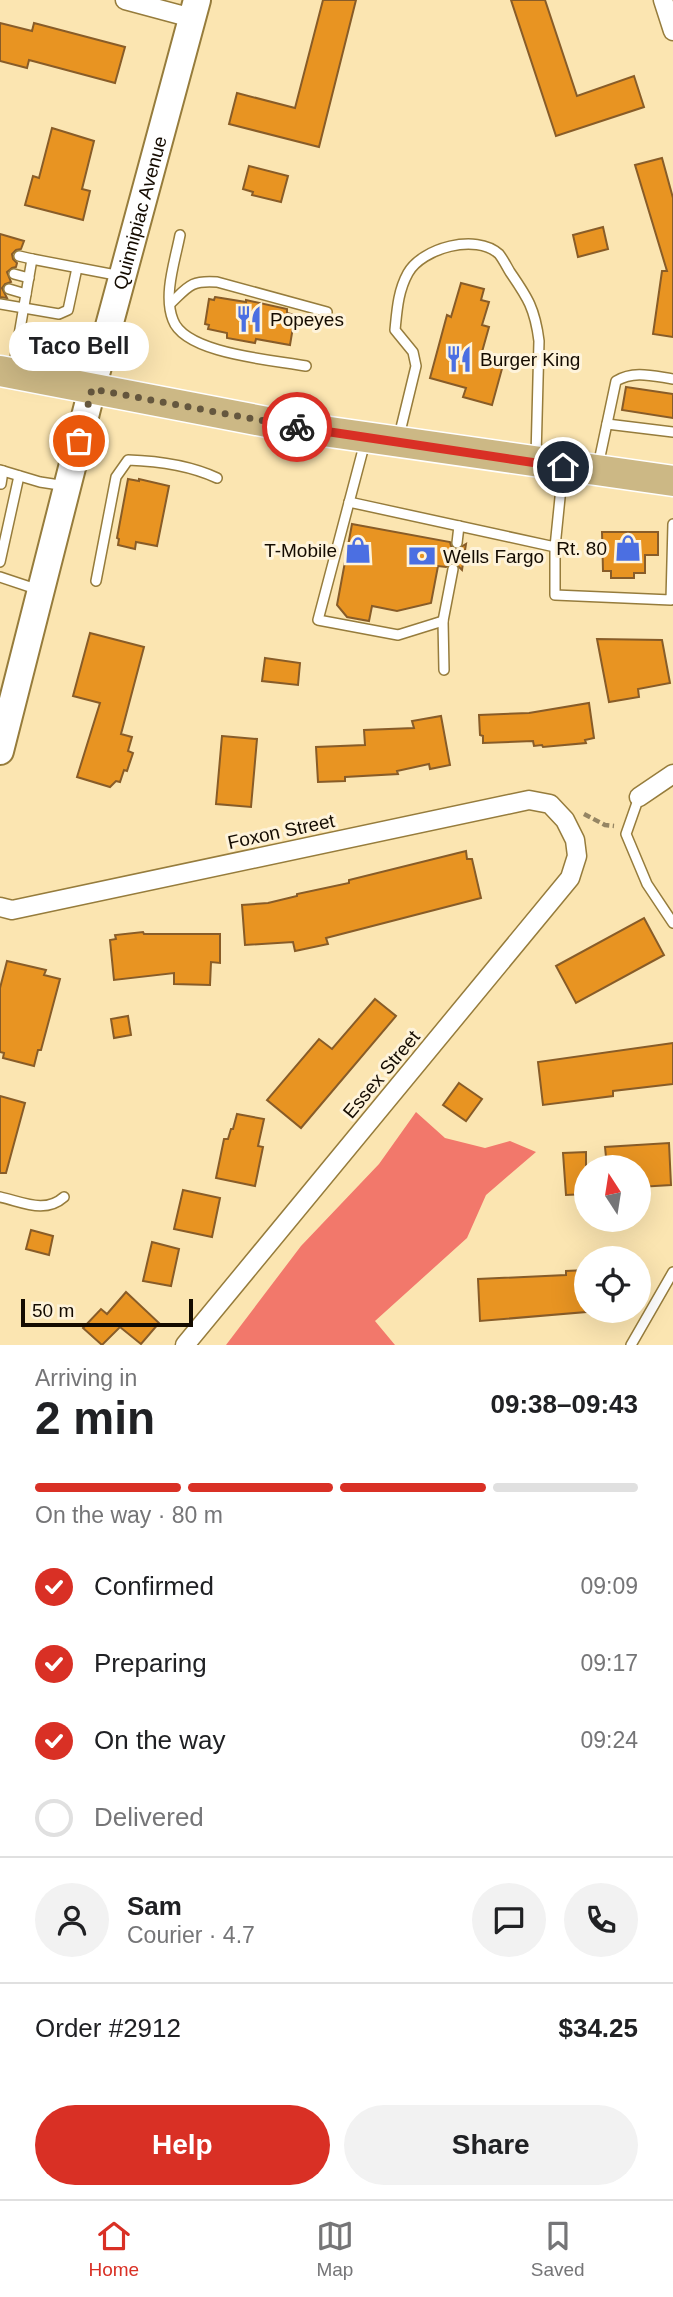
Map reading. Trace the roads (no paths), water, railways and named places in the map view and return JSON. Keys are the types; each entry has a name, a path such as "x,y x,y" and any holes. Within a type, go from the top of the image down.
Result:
{"main road":[{"name":"Quinnipiac Avenue","path":"0,751 92,389 194,9"},
{"path":"6,373 288,426 673,481"}],"street":[{"path":"125,0 194,9"},
{"path":"663,0 673,31"},
{"path":"639,797 673,774"},
{"name":"Foxon Street","path":"0,907 12,910 529,800 550,804 565,820"},
{"name":"Essex Street","path":"185,1345 570,878 577,856 575,840 565,820"}],"lane":[{"path":"180,235 170,304 173,322 181,334 198,345 306,366"},
{"path":"397,442 416,366 413,352 395,330 398,296 409,271 423,257 463,243 483,246 499,254 531,304 537,322 555,547 555,595 671,600 673,524"},
{"path":"19,256 123,276"},
{"path":"6,373 23,309 32,259"},
{"path":"0,304 59,314 68,310 77,268"},
{"path":"14,274 29,278"},
{"path":"170,304 188,286 199,281 217,282 327,312"},
{"path":"9,289 26,294"},
{"path":"597,471 616,381 625,375 635,374 673,379"},
{"path":"607,424 673,432"},
{"path":"366,437 318,620 398,635 443,621"},
{"path":"96,580 116,477 128,460 152,461 197,469 217,478"},
{"path":"1,484 2,471 68,486"},
{"path":"0,562 19,476"},
{"path":"349,502 555,547"},
{"path":"457,543 459,526"},
{"path":"444,670 443,621 453,569"},
{"path":"0,577 41,590"},
{"path":"639,797 626,834 647,884 673,923"},
{"path":"0,1197 43,1207 55,1205 64,1197"},
{"path":"631,1345 673,1272"}],"place":[{"name":"Popeyes","path":"249,319"},
{"name":"Burger King","path":"459,359"},
{"name":"Taco Bell","path":"79,441"},
{"name":"Rt. 80","path":"628,548"},
{"name":"T-Mobile","path":"358,550"},
{"name":"Wells Fargo","path":"422,556"}]}
